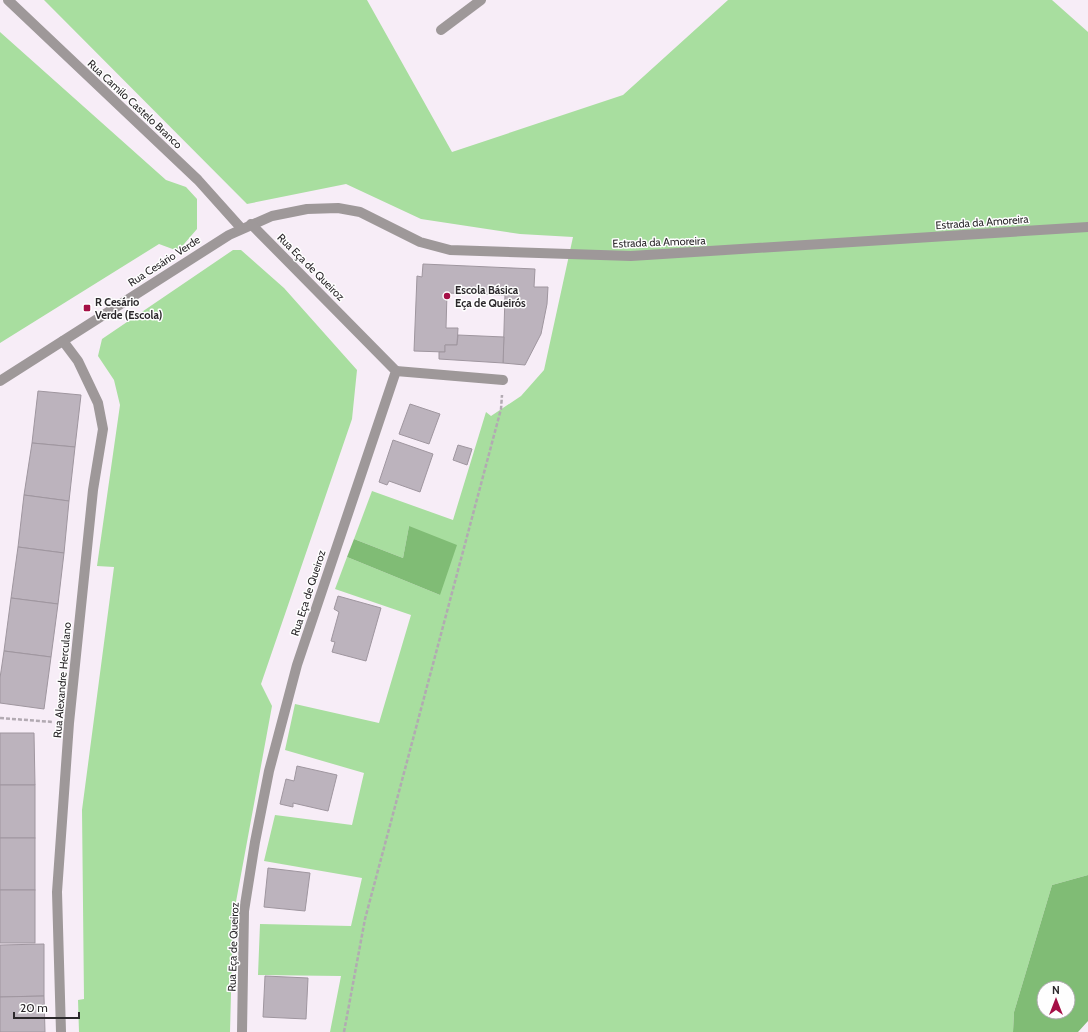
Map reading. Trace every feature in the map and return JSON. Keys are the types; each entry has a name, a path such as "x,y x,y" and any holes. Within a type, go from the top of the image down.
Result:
{"street":[{"name":"Rua Camilo Castelo Branco","path":"8,0 198,180 241,228"},
{"path":"441,30 481,0"},
{"name":"Estrada da Amoreira","path":"241,228 289,212 325,207 360,212 420,242 450,250 631,256 1088,228"},
{"name":"Rua Eça de Queiroz","path":"242,1032 244,911 255,842 269,771 297,665 396,370 251,224"},
{"name":"Rua Cesário Verde","path":"0,380 213,244 241,228"},
{"name":"Rua Alexandre Herculano","path":"61,1032 57,892 69,723 93,490 104,429 98,403 78,362 63,341"},
{"path":"396,370 503,380"}],"path":[{"path":"344,1032 365,919 501,409 503,380"},
{"path":"0,718 69,723"}],"green space":[{"path":"44,0 367,0 452,152 623,95 728,0 1052,0 1088,32 1088,875 1052,885 1014,1012 1013,1032 330,1032 341,976 258,975 260,924 351,926 362,878 264,861 275,815 352,825 364,773 285,750 295,704 379,723 411,615 335,589 347,557 440,595 409,526 403,558 354,539 372,491 453,520 486,412 491,416 521,396 544,370 573,237 520,234 421,219 346,184 247,204"},
{"path":"0,32 166,180 186,187 197,199 197,229 178,251 159,244 0,343"},
{"path":"233,250 241,250 284,288 357,370 352,419 261,684 272,706 233,918 230,1032 79,1032 78,1000 84,999 82,810 114,567 97,566 120,405 114,380 98,356 102,339"},
{"path":"409,526 457,545 440,595 347,557 354,539 403,558"},
{"path":"1088,875 1088,1021 1078,1032 1013,1032 1014,1012 1052,885"}],"building":[{"path":"423,264 535,269 534,287 548,287 547,304 541,334 525,365 503,363 505,295 447,293 446,328 458,328 457,345 445,345 445,352 414,351 417,276 422,277"},
{"path":"458,335 504,337 503,363 439,359 439,352 445,352 445,345 457,345"},
{"path":"38,391 81,395 75,447 32,443"},
{"path":"410,404 440,414 429,444 399,434"},
{"path":"393,440 433,454 420,492 389,481 387,485 379,482"},
{"path":"32,443 75,447 69,501 24,495"},
{"path":"458,445 472,449 467,465 453,460"},
{"path":"24,495 69,501 64,553 18,547"},
{"path":"18,547 64,553 58,604 11,598"},
{"path":"338,596 381,608 366,661 332,652 335,642 331,641 339,612 334,609"},
{"path":"11,598 58,604 51,657 4,651"},
{"path":"4,651 51,657 44,709 0,703 0,678"},
{"path":"0,733 34,733 35,785 0,785"},
{"path":"297,766 337,775 328,811 293,803 293,807 280,804 286,779 294,781"},
{"path":"0,785 35,785 35,838 0,838"},
{"path":"0,838 35,838 35,890 0,890"},
{"path":"268,868 310,873 305,911 264,907"},
{"path":"0,890 35,890 35,943 0,943"},
{"path":"44,944 44,996 0,997 0,945"},
{"path":"265,976 308,978 306,1019 263,1017"},
{"path":"44,996 45,1032 0,1032 0,997"}],"place":[{"name":"Escola Básica Eça de Queirós","path":"447,296"},
{"name":"R Cesário Verde (Escola)","path":"87,308"}]}
